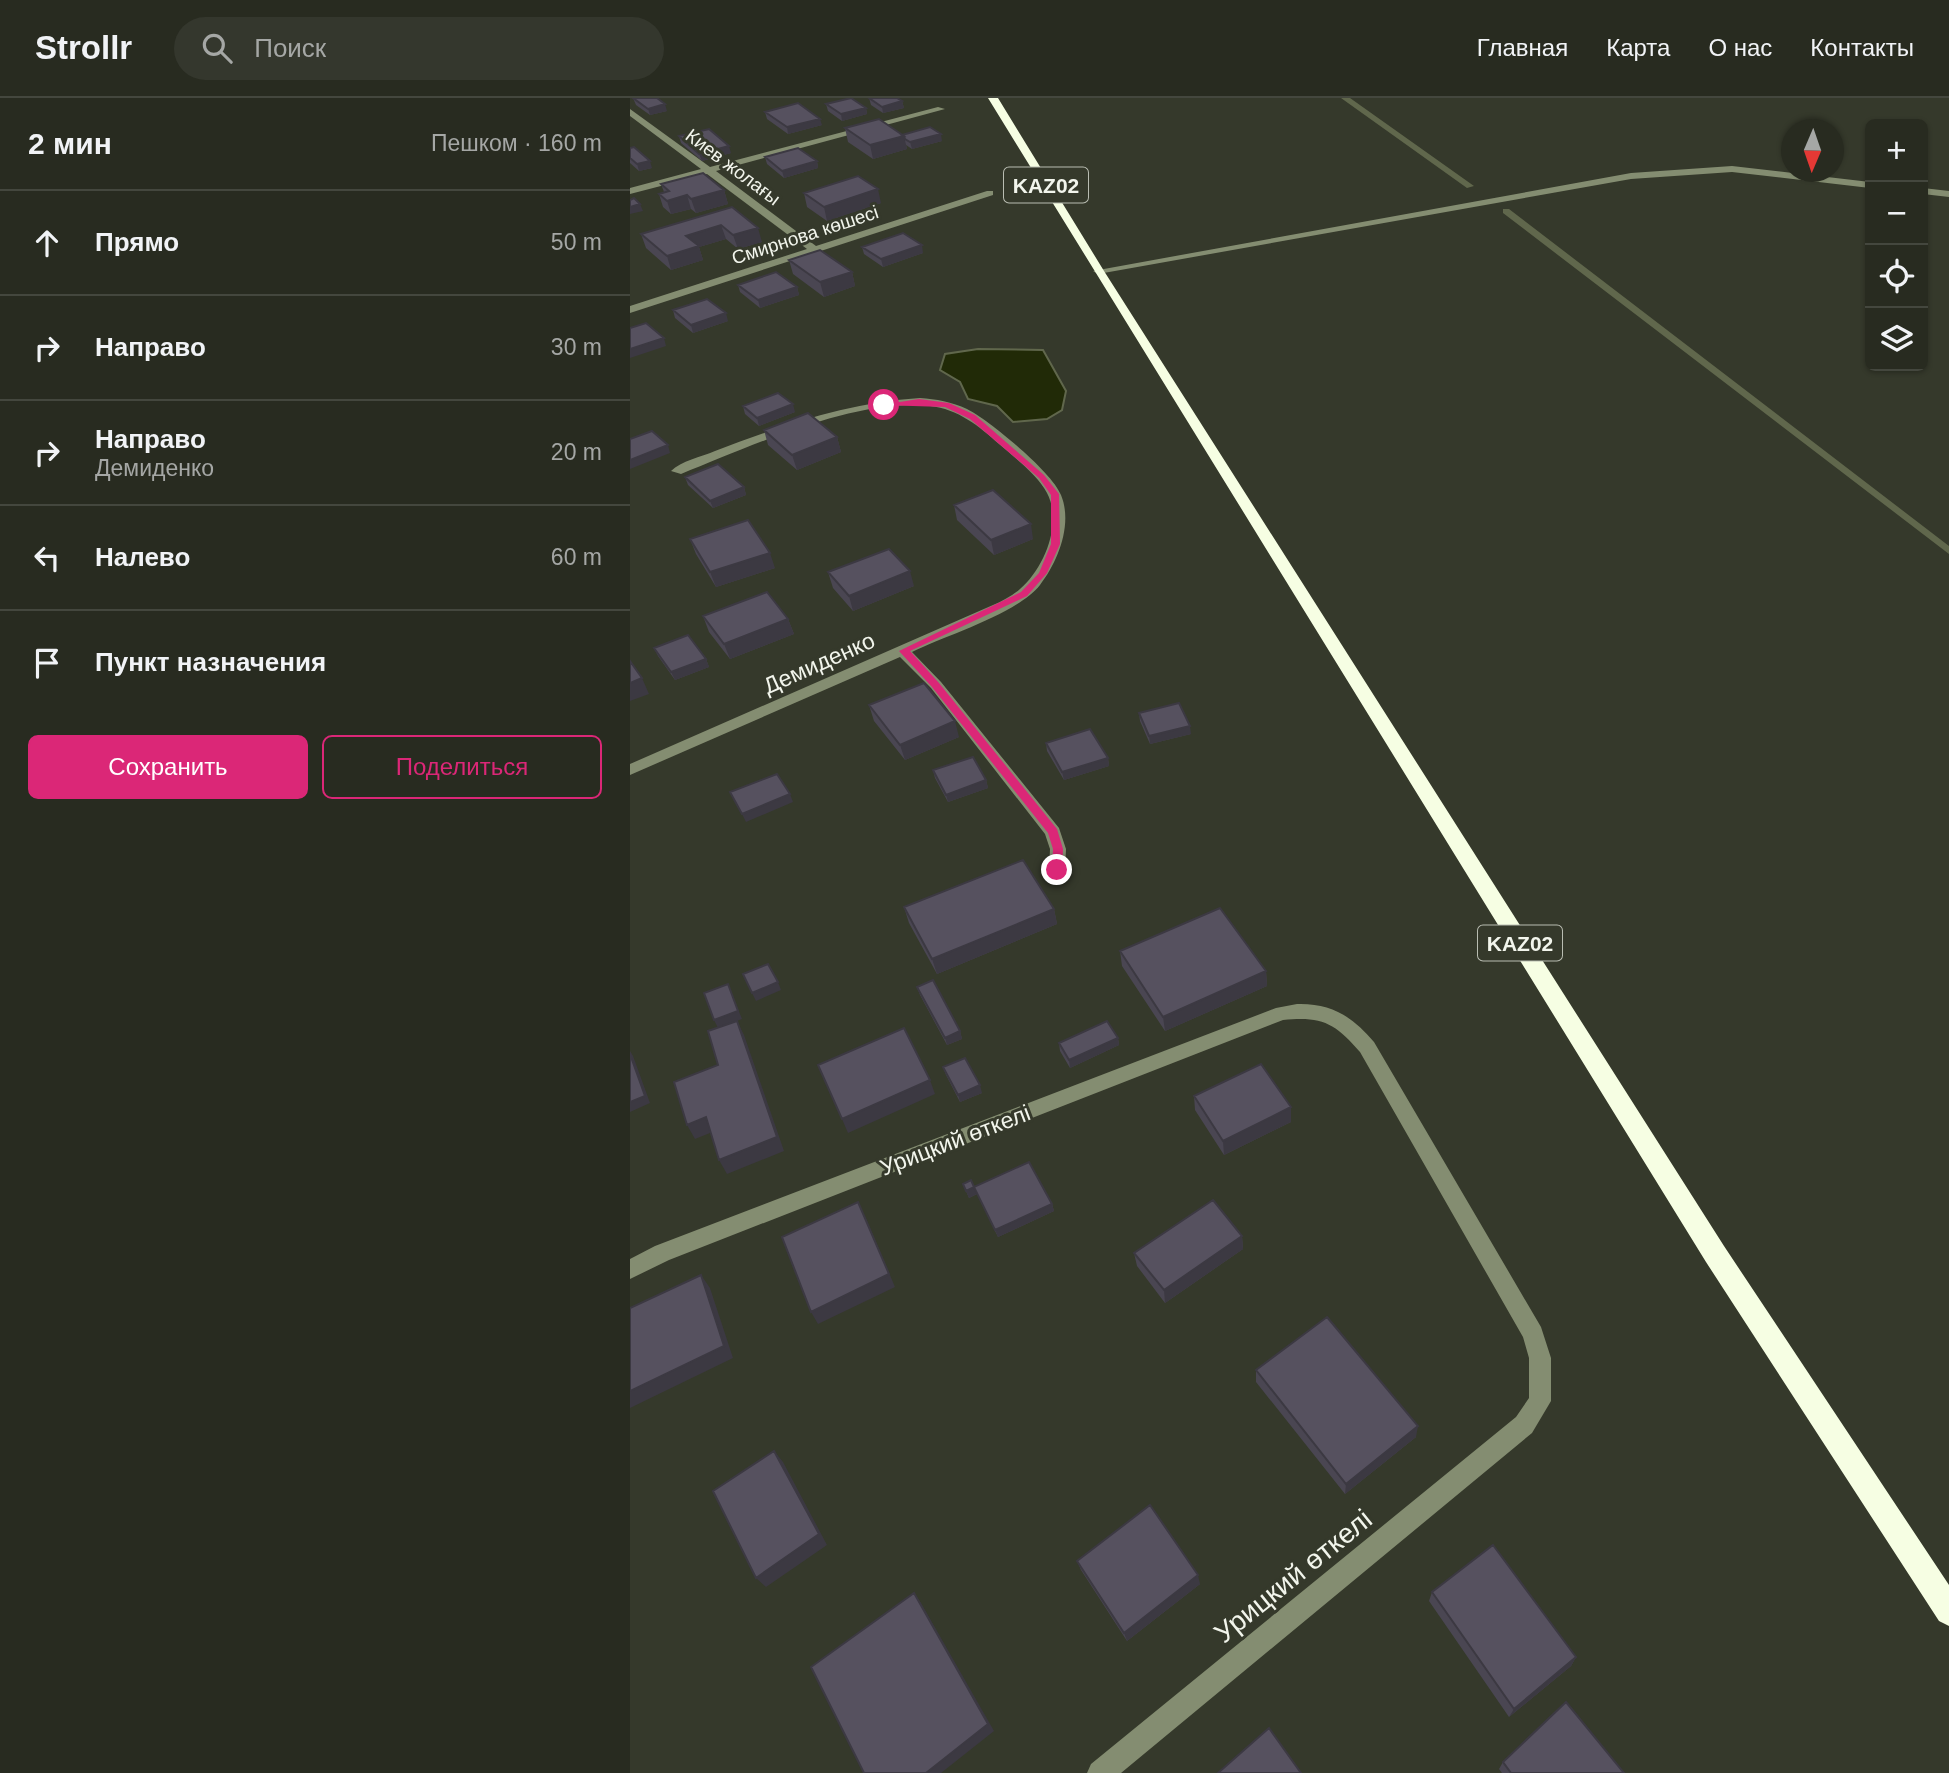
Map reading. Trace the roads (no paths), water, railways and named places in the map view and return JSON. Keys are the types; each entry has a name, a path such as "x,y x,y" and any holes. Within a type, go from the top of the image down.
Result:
{"highway":[{"name":"KAZ02","path":"993,98 1098,271 1714,1254 1949,1611"}],"street":[{"path":"630,191 941,109"},
{"name":"Киев жолағы","path":"630,112 815,250"},
{"path":"1098,271 1631,176 1732,169 1865,184"},
{"path":"1928,192 1949,194"},
{"name":"Смирнова көшесі","path":"630,310 990,193"},
{"name":"Демиденко","path":"630,770 904,651 1024,594 1043,573 1056,544 1055,494 1041,477 972,417 946,404 907,403 848,414 754,441 677,471"},
{"path":"904,651 936,685 1053,832 1058,849 1057,870"},
{"name":"Урицкий өткелі","path":"630,1269 675,1248 1282,1013 1310,1009 1335,1016 1352,1028 1374,1059 1532,1334 1540,1358 1540,1401 1524,1425 1100,1773"}],"waterway":[{"path":"1345,98 1470,186"},
{"path":"1506,211 1949,551"}]}
